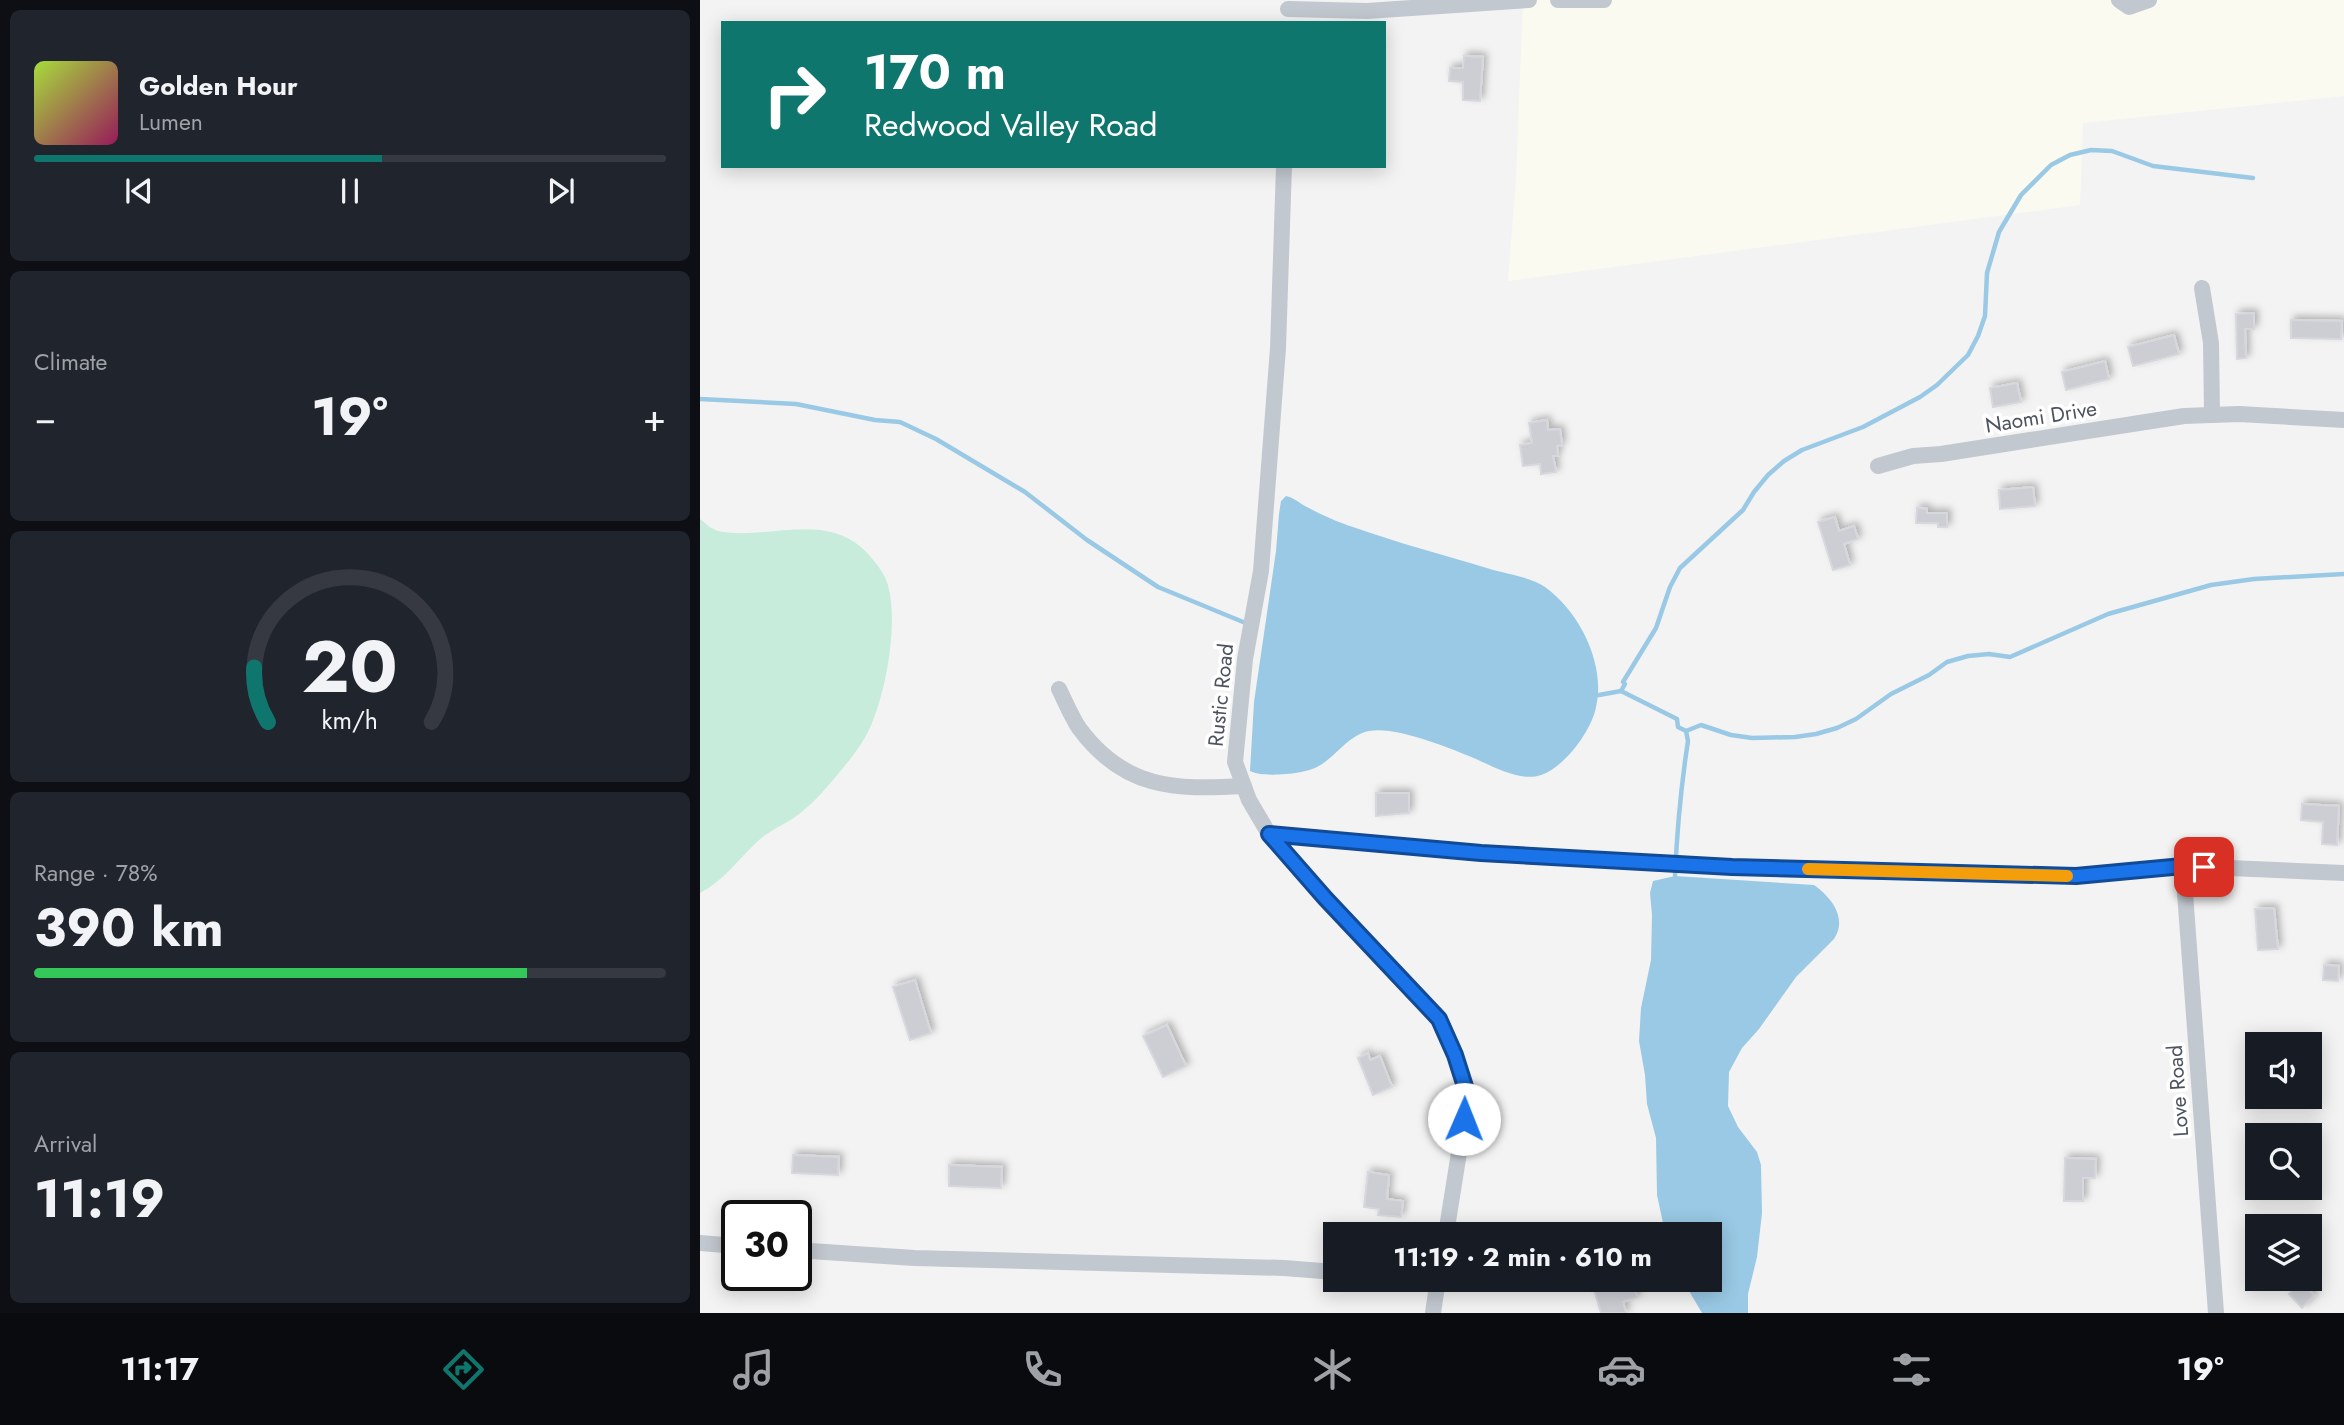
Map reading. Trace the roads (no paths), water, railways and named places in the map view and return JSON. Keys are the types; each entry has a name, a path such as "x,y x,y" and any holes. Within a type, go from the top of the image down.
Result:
{"street":[{"path":"1289,11 1367,10 1530,0"},
{"path":"1558,0 1604,0"},
{"path":"2119,0 2129,7 2149,0"},
{"name":"Rustic Road","path":"1284,168 1278,348 1261,571 1245,659 1235,762 1249,800 1269,834 1439,1019 1455,1055 1468,1096 1448,1222"},
{"path":"2202,288 2211,343 2212,414"},
{"name":"Naomi Drive","path":"1878,466 1913,456 2212,414 2344,421"},
{"path":"1059,689 1078,726 1106,758 1149,783 1194,789 1244,786"},
{"path":"1269,834 1481,853 1746,867 2076,876 2183,866 2344,873"},
{"name":"Love Road","path":"2183,866 2216,1313"},
{"path":"700,1242 721,1244"},
{"path":"812,1251 914,1258 1323,1271"},
{"path":"1433,1313 1436,1292"}],"water":[{"path":"1286,496 1347,525 1533,581 1558,598 1579,625 1593,657 1597,674 1596,707 1589,726 1576,747 1550,771 1525,777 1508,773 1423,739 1380,730 1361,733 1324,763 1311,769 1273,775 1250,771 1254,702 1281,501"},
{"path":"1675,876 1814,885 1831,902 1838,916 1838,931 1834,939 1796,977 1742,1048 1729,1072 1728,1106 1738,1127 1757,1152 1761,1165 1762,1213 1757,1257 1748,1294 1748,1313 1702,1313 1690,1292 1722,1292 1722,1222 1663,1222 1657,1195 1656,1138 1647,1104 1639,1041 1641,1008 1651,960 1650,893 1653,881"}],"waterway":[{"path":"1621,691 1625,684 1623,682 1656,628 1670,587 1680,568 1743,510 1768,475 1802,450 1863,427 1920,397 1937,385 1968,355 1985,316 1987,273 1999,232 2021,195 2051,165 2070,155 2091,150 2112,151 2153,166 2253,178"},
{"path":"700,399 796,404 875,420 900,422 936,439 1025,492 1087,540 1158,587 1248,624"},
{"path":"1686,731 1701,725 1731,735 1752,738 1816,734 1856,719 1891,694 1929,675 1947,662 1989,654 2010,657 2108,614 2211,585 2254,579 2344,574"},
{"path":"1599,695 1621,691 1677,719 1678,727 1686,731 1688,741 1675,876"}]}
